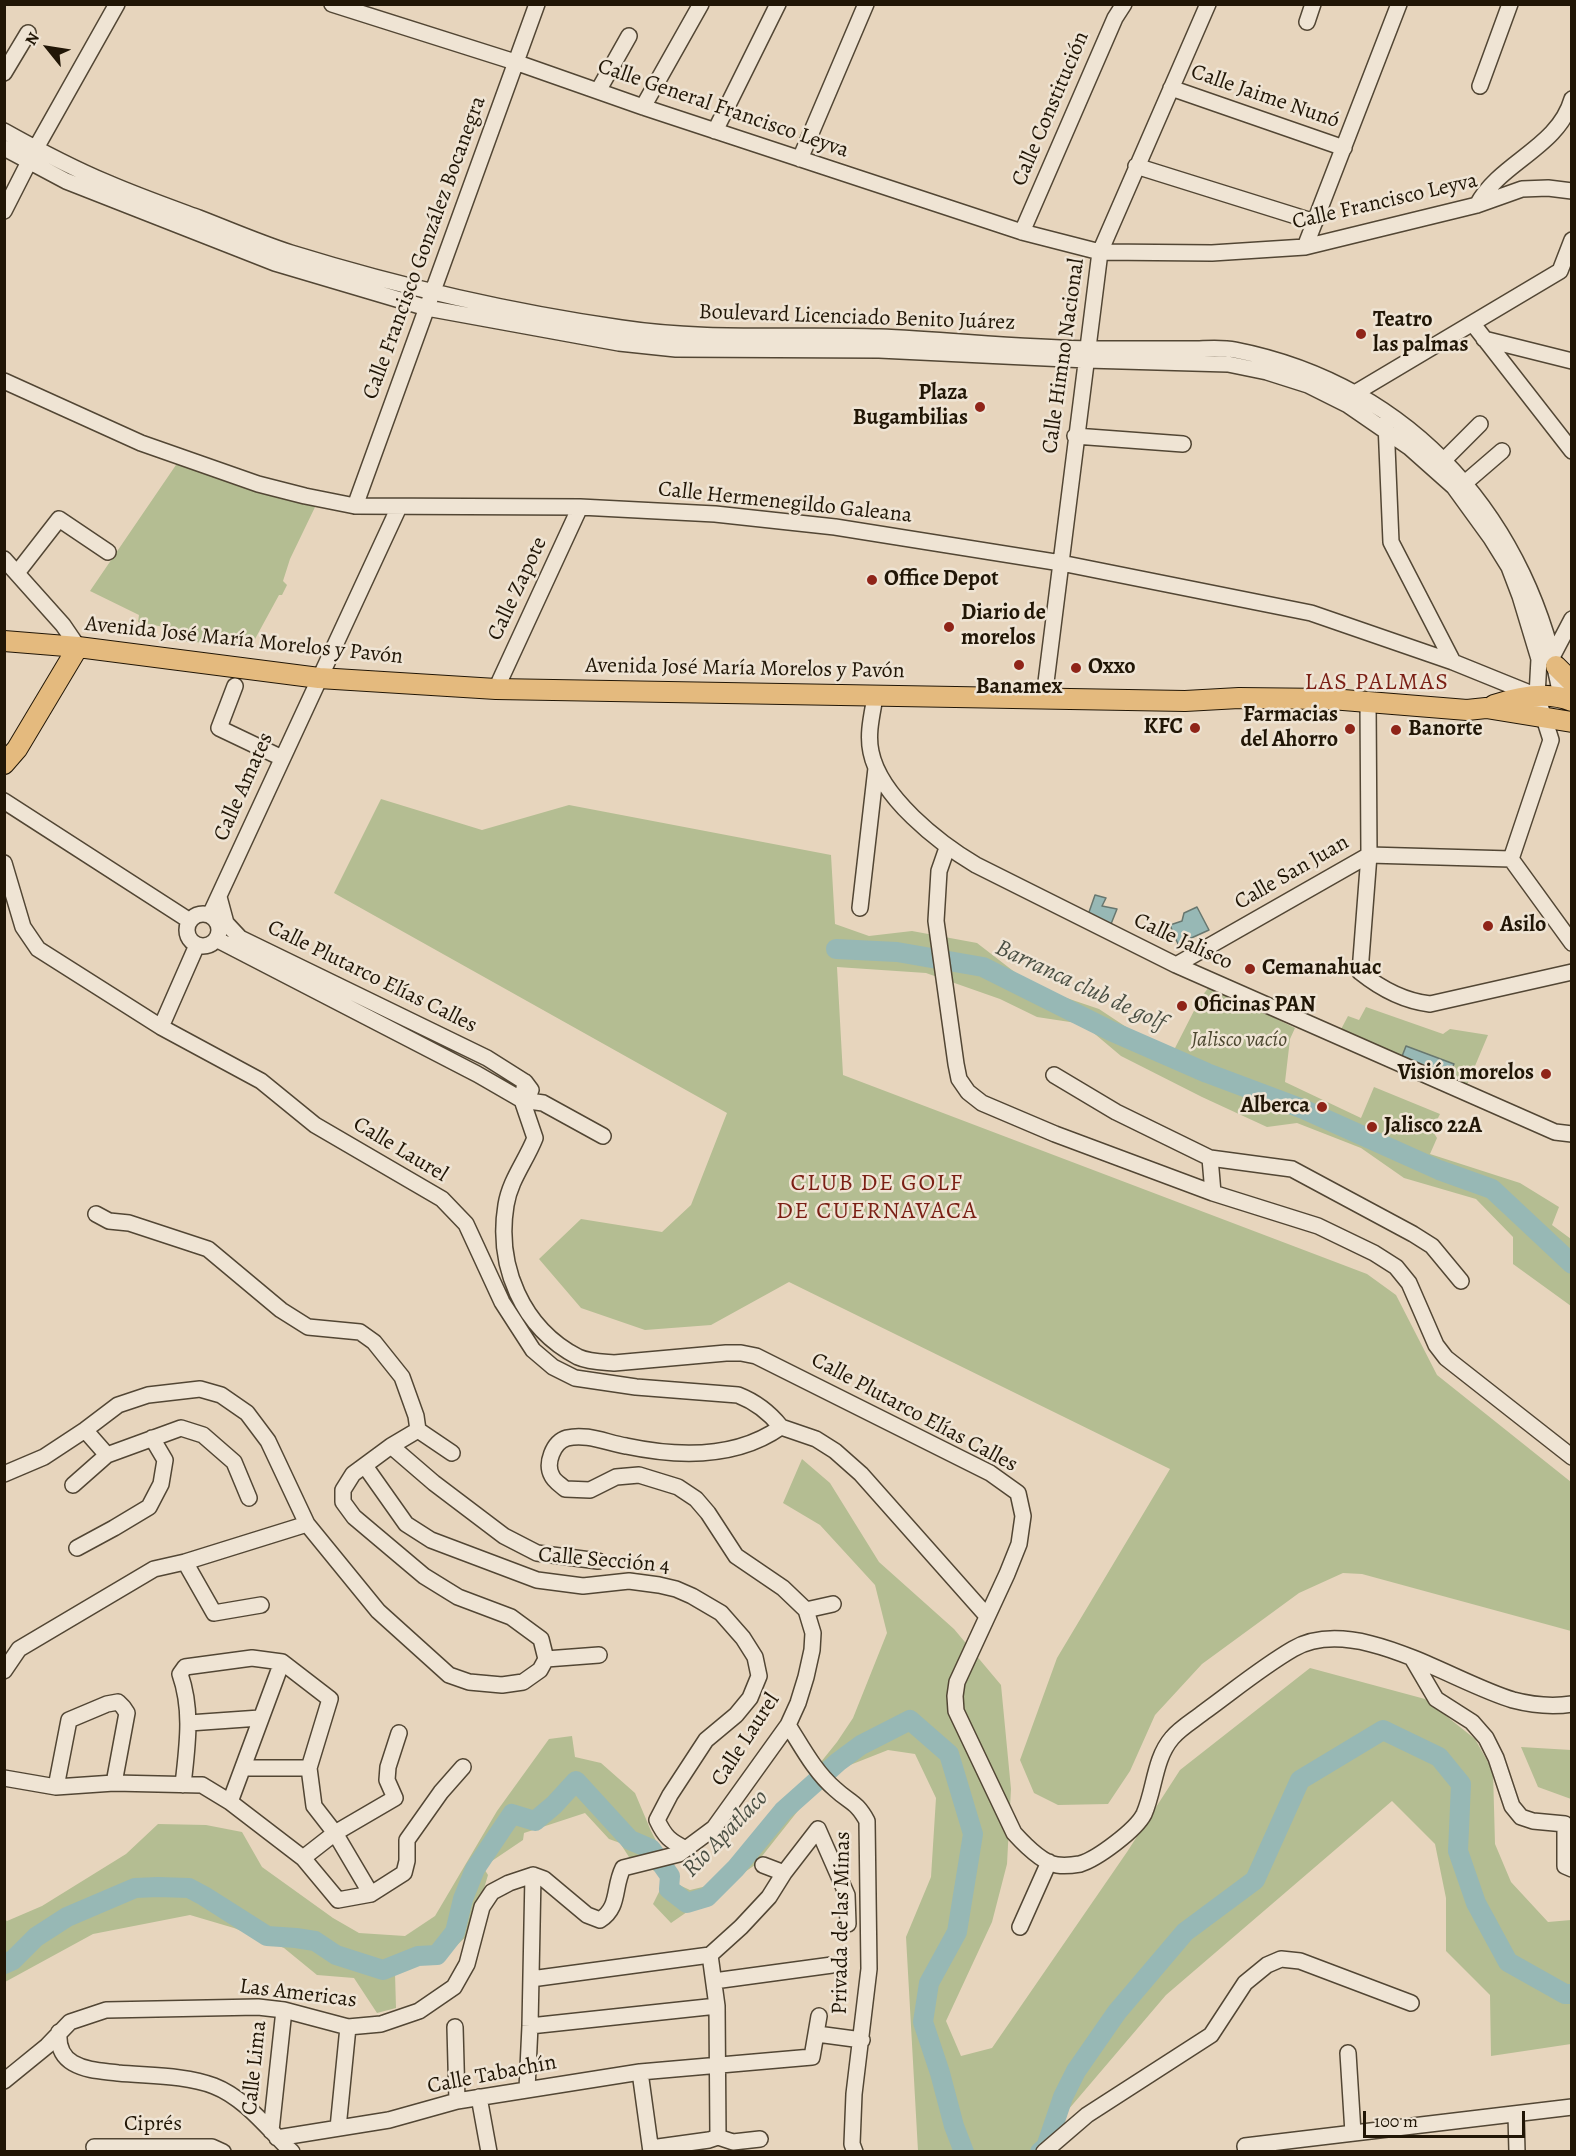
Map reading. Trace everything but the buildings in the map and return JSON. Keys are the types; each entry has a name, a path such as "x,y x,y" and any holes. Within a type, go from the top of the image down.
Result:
{"main road":[{"name":"Avenida José María Morelos y Pavón","path":"4,641 78,647 319,678 496,690 1185,701 1239,698 1331,699 1467,710 1486,708"},
{"path":"4,764 17,749 78,647"},
{"path":"1486,708 1537,696 1568,693 1554,662"},
{"path":"1486,708 1572,722"}],"street":[{"path":"4,211 32,155 117,4"},
{"name":"Calle General Francisco Leyva","path":"332,4 515,62 714,131 1022,232 1100,252"},
{"name":"Calle Francisco González Bocanegra","path":"355,506 537,4"},
{"path":"643,107 701,4"},
{"path":"714,131 778,4"},
{"path":"800,159 866,4"},
{"name":"Calle Constitución","path":"1022,232 1115,18 1124,4"},
{"name":"Calle Himno Nacional","path":"1044,698 1075,436 1088,355 1100,252 1208,4"},
{"path":"1307,22 1312,4"},
{"path":"1305,247 1400,4"},
{"path":"1480,86 1510,4"},
{"path":"4,73 28,33"},
{"path":"598,91 629,36"},
{"name":"Calle Jaime Nunó","path":"1171,88 1344,148"},
{"path":"1477,205 1485,190 1557,129 1567,114 1572,99"},
{"name":"Boulevard Licenciado Benito Juárez","path":"4,131 66,181 104,197 275,263 427,308 619,343 878,337 1088,355 1230,349 1273,359 1316,374 1386,422 1418,437 1444,460 1503,557 1520,596 1539,659 1537,696"},
{"name":"Boulevard Licenciado Benito Juárez","path":"4,148 32,155 288,252 432,293 622,329 676,342"},
{"path":"1136,166 1315,222"},
{"name":"Calle Francisco Leyva","path":"1100,252 1212,253 1305,247 1477,205 1522,189 1548,188 1572,191"},
{"path":"1352,399 1473,324 1566,273 1572,240"},
{"path":"1473,324 1572,451"},
{"path":"1484,339 1572,362"},
{"name":"Calle Hermenegildo Galeana","path":"4,381 141,442 258,484 355,506 580,507 715,514 835,527 1061,563 1311,613 1453,662 1537,696"},
{"path":"1386,422 1391,542 1453,662"},
{"name":"Boulevard Licenciado Benito Juárez","path":"1386,422 1409,447 1461,486 1501,531 1532,591 1554,662"},
{"path":"1444,460 1480,424"},
{"path":"1075,436 1183,444"},
{"path":"1461,486 1502,451"},
{"name":"Calle Amates","path":"210,915 399,507"},
{"name":"Calle Zapote","path":"496,690 580,507"},
{"path":"17,573 59,519 108,552"},
{"path":"4,559 63,625 78,647"},
{"path":"1554,662 1572,620"},
{"path":"236,686 219,728 282,758"},
{"path":"1537,696 1551,741 1511,860 1572,943"},
{"name":"Calle Jalisco","path":"875,697 869,732 870,751 876,768 891,791 922,827 947,848 976,865 1176,965 1555,1132 1572,1134"},
{"path":"1368,702 1369,855 1360,972 1374,984 1414,1002 1430,1004 1572,972"},
{"path":"860,908 876,768"},
{"path":"4,801 190,921"},
{"path":"947,848 939,871 936,921 958,1078 968,1092 982,1103 1055,1134 1213,1193 1318,1226 1374,1253 1396,1267 1409,1283 1436,1345 1446,1358 1572,1457"},
{"name":"Calle San Juan","path":"1176,965 1369,855 1511,860"},
{"name":"Calle Laurel","path":"4,863 23,927 38,949 161,1027 261,1082 315,1125 442,1199 466,1224 502,1302 533,1350 553,1367 575,1378 636,1387 738,1395 751,1400 769,1413 781,1427 816,1439 835,1450 861,1474 987,1616"},
{"name":"Calle Plutarco Elías Calles","path":"219,897 226,923 240,938 487,1058 525,1082 543,1104"},
{"path":"210,915 219,926 219,933 216,939 207,945 197,945 190,939 187,930 190,921 195,916 210,915"},
{"name":"Calle Plutarco Elías Calles","path":"216,939 477,1074 522,1100 543,1104 603,1136"},
{"path":"161,1027 197,945"},
{"path":"1054,1075 1116,1112 1210,1158 1292,1169 1432,1246 1461,1281"},
{"name":"Calle Plutarco Elías Calles","path":"525,1082 522,1100 535,1138 530,1151 517,1170 506,1203 503,1232 505,1258 517,1297 543,1332 579,1357 596,1362 614,1363 726,1353 756,1356 990,1473 1018,1492 1023,1516 1019,1544 957,1682 956,1711 1014,1833 1026,1848 1049,1862 1056,1865 1081,1864 1121,1840 1143,1816 1161,1754 1173,1736 1274,1660 1297,1647 1324,1639 1348,1639 1412,1658 1512,1700 1559,1706 1572,1704"},
{"path":"1210,1158 1213,1193"},
{"path":"96,1214 109,1221 129,1223 208,1249 281,1310 308,1327 360,1332 374,1342 402,1377 416,1416 418,1430 452,1453"},
{"path":"4,1474 44,1457 118,1405 148,1395 200,1389 221,1395 247,1413 268,1441 307,1524 378,1611 449,1675 469,1682 502,1685 523,1682 540,1670 546,1659 541,1640 511,1617 458,1597 424,1576 354,1517 343,1502 343,1490 353,1473 418,1430"},
{"path":"781,1427 765,1438 738,1448 703,1453 661,1452 591,1438 566,1438 554,1448 549,1464 552,1477 565,1489 590,1490 616,1477 639,1476 678,1487 696,1499 708,1513 736,1556 783,1588 806,1610 833,1604"},
{"path":"73,1485 106,1455 181,1428 203,1435 234,1462 249,1498"},
{"path":"85,1430 106,1455"},
{"path":"77,1548 149,1507 161,1484 165,1460 152,1438"},
{"path":"391,1446 426,1477 504,1536 537,1552 598,1561"},
{"name":"Calle Sección 4","path":"365,1466 406,1524 431,1540 537,1580 583,1586 629,1581 676,1589 721,1613 743,1638 755,1657 759,1676 750,1698 736,1715 706,1740 657,1820 664,1834 672,1842 686,1849"},
{"path":"4,1671 12,1649 154,1569 185,1562 307,1524"},
{"path":"185,1562 214,1612 261,1605"},
{"name":"Calle Laurel","path":"533,1875 544,1879 586,1915 600,1920 610,1913 615,1902 617,1880 623,1868 630,1864 670,1857 686,1849 714,1828 788,1725 798,1702 812,1650 813,1633 806,1610"},
{"path":"546,1659 599,1655"},
{"path":"183,1785 189,1724 187,1694 180,1674 185,1667 252,1658 282,1662 330,1699 309,1768 314,1806 335,1833 371,1894"},
{"path":"1412,1658 1436,1699 1472,1722 1486,1738 1496,1758 1512,1806 1521,1817 1533,1821 1565,1824 1565,1866 1572,1869"},
{"path":"230,1802 282,1662"},
{"path":"56,1788 69,1720 107,1704 118,1702 127,1713 114,1783"},
{"path":"189,1724 260,1718"},
{"name":"Privada de las Minas","path":"788,1725 813,1765 834,1789 859,1806 867,1821 868,1969 862,2040 854,2094 852,2144 855,2151"},
{"path":"303,1858 335,1833 395,1798 387,1779 388,1767 399,1733"},
{"path":"4,1778 56,1788 114,1783 202,1785 230,1802 303,1858 338,1900 371,1894 404,1873 407,1861 407,1840 441,1792 463,1767"},
{"path":"244,1768 309,1768"},
{"path":"531,1979 710,1955 769,1897 784,1873 818,1829 847,1895 848,1924"},
{"path":"1020,1926 1049,1862"},
{"path":"763,1865 784,1873"},
{"path":"527,2089 533,1875"},
{"name":"Las Americas","path":"4,2081 46,2046 70,2022 106,2010 258,2007 284,2010 348,2026 381,2024 419,2011 454,1987 467,1964 482,1907 492,1892 509,1883 533,1875"},
{"path":"640,2072 651,2150 709,2140 718,2131 717,2006 710,1955"},
{"path":"1044,2151 1087,2115 1211,2035 1245,1983 1267,1965 1281,1959 1300,1961 1411,2003"},
{"path":"714,1981 832,1965"},
{"path":"530,2026 717,2006"},
{"name":"Calle Lima","path":"274,2134 284,2010"},
{"path":"819,2016 817,2034 862,2040"},
{"path":"338,2128 348,2026"},
{"path":"456,2026 457,2101"},
{"path":"59,2032 58,2042 62,2052 71,2062 89,2070 196,2081 232,2095 292,2151"},
{"name":"Calle Tabachín","path":"274,2134 389,2120 457,2101 640,2072 812,2057 817,2034"},
{"path":"1347,2053 1353,2133"},
{"path":"479,2097 489,2151"},
{"path":"1246,2149 1353,2133 1572,2107"},
{"path":"1516,2114 1517,2151"},
{"path":"718,2131 733,2142 760,2139"},
{"name":"Ciprés","path":"94,2147 218,2149"}],"green space":[{"path":"178,462 316,505 290,559 283,581 287,585 282,595 279,595 249,650 211,643 175,641 174,629 138,622 139,615 90,591"},
{"name":"Jalisco vacío","path":"381,799 482,830 569,805 831,855 835,924 869,936 912,931 977,943 1034,987 1099,1009 1167,1054 1174,1050 1201,997 1210,986 1295,1028 1290,1039 1285,1082 1361,1118 1374,1087 1440,1114 1432,1130 1437,1138 1430,1154 1520,1183 1559,1207 1552,1225 1571,1239 1571,1306 1513,1264 1513,1237 1476,1199 1404,1178 1361,1148 1297,1123 1267,1127 1121,1056 1083,1024 1037,1017 1000,999 926,973 837,967 843,1075 1367,1274 1396,1295 1437,1375 1571,1482 1571,1631 1362,1574 1343,1573 1299,1593 1202,1664 1155,1715 1130,1771 1108,1804 1058,1805 1034,1793 1020,1760 1057,1658 1170,1469 789,1282 711,1325 645,1330 581,1308 539,1259 581,1219 662,1232 691,1205 727,1113 334,893"},
{"path":"1366,1007 1443,1034 1450,1029 1488,1035 1467,1085 1338,1035 1348,1016 1359,1020"},
{"path":"802,1459 830,1483 879,1562 954,1629 1001,1685 1011,1789 1007,1864 992,1922 946,2021 961,2056 992,2048 1127,1852 1180,1770 1310,1668 1425,1699 1475,1739 1493,1771 1495,1844 1511,1882 1548,1922 1571,1920 1571,2044 1491,2056 1490,1995 1446,1951 1446,1898 1435,1844 1392,1801 1166,1995 1068,2110 1028,2152 918,2151 906,1937 931,1877 936,1798 915,1754 888,1750 845,1767 820,1783 755,1865 671,1923 653,1904 665,1880 660,1874 629,1857 620,1843 609,1839 585,1813 524,1833 523,1840 483,1867 488,1875 467,1936 447,1954 420,1961 395,1973 396,2008 377,2013 354,1978 317,1975 284,1948 234,1928 190,1915 93,1934 5,1982 4,1919 7,1921 42,1906 126,1854 158,1824 206,1825 242,1832 262,1867 333,1918 359,1933 405,1936 435,1916 497,1811 549,1739 572,1736 575,1757 601,1763 635,1793 651,1831 679,1885 690,1890 711,1885 800,1788 837,1742 853,1718 887,1633 875,1585 820,1525 783,1503"},
{"path":"1521,1747 1571,1750 1571,1799 1538,1787"}],"water":[{"path":"1095,895 1106,898 1102,906 1117,909 1111,924 1088,915"},
{"path":"1197,907 1209,930 1178,944 1170,925 1182,921 1184,913"},
{"path":"1406,1046 1454,1064 1448,1077 1401,1059"}],"waterway":[{"name":"Barranca club de golf","path":"836,949 897,952 983,967 1111,1031 1207,1073 1303,1109 1439,1170 1492,1189 1572,1264"},
{"name":"Rio Apatlaco","path":"4,1964 13,1960 36,1937 67,1917 135,1888 158,1887 189,1888 267,1936 315,1941 336,1955 383,1970 418,1956 437,1955 455,1932 463,1899 475,1869 512,1814 535,1821 554,1805 576,1781 630,1840 651,1849 670,1876 669,1889 687,1903 707,1897 736,1868 783,1811 838,1762 861,1745 910,1720 949,1754 973,1834 957,1932 929,1983 923,2022 964,2152"},
{"name":"Rio Apatlaco","path":"1040,2152 1046,2147 1063,2097 1076,2071 1117,2012 1185,1932 1255,1880 1300,1780 1383,1730 1439,1757 1461,1784 1458,1851 1476,1903 1508,1962 1565,1994 1572,1994"}],"place":[{"name":"Teatro las palmas","path":"1361,334"},
{"name":"Plaza Bugambilias","path":"980,407"},
{"name":"Office Depot","path":"872,580"},
{"name":"Diario de morelos","path":"949,627"},
{"name":"Banamex","path":"1019,665"},
{"name":"Oxxo","path":"1076,668"},
{"name":"KFC","path":"1195,728"},
{"name":"Farmacias del Ahorro","path":"1350,729"},
{"name":"Banorte","path":"1396,730"},
{"name":"Asilo","path":"1488,926"},
{"name":"Cemanahuac","path":"1250,969"},
{"name":"Oficinas PAN","path":"1182,1006"},
{"name":"Visión morelos","path":"1546,1074"},
{"name":"Alberca","path":"1322,1107"},
{"name":"Jalisco 22A","path":"1372,1127"}],"district":[{"name":"LAS PALMAS","path":"1377,683"},
{"name":"CLUB DE GOLF DE CUERNAVACA","path":"877,1198"}]}
